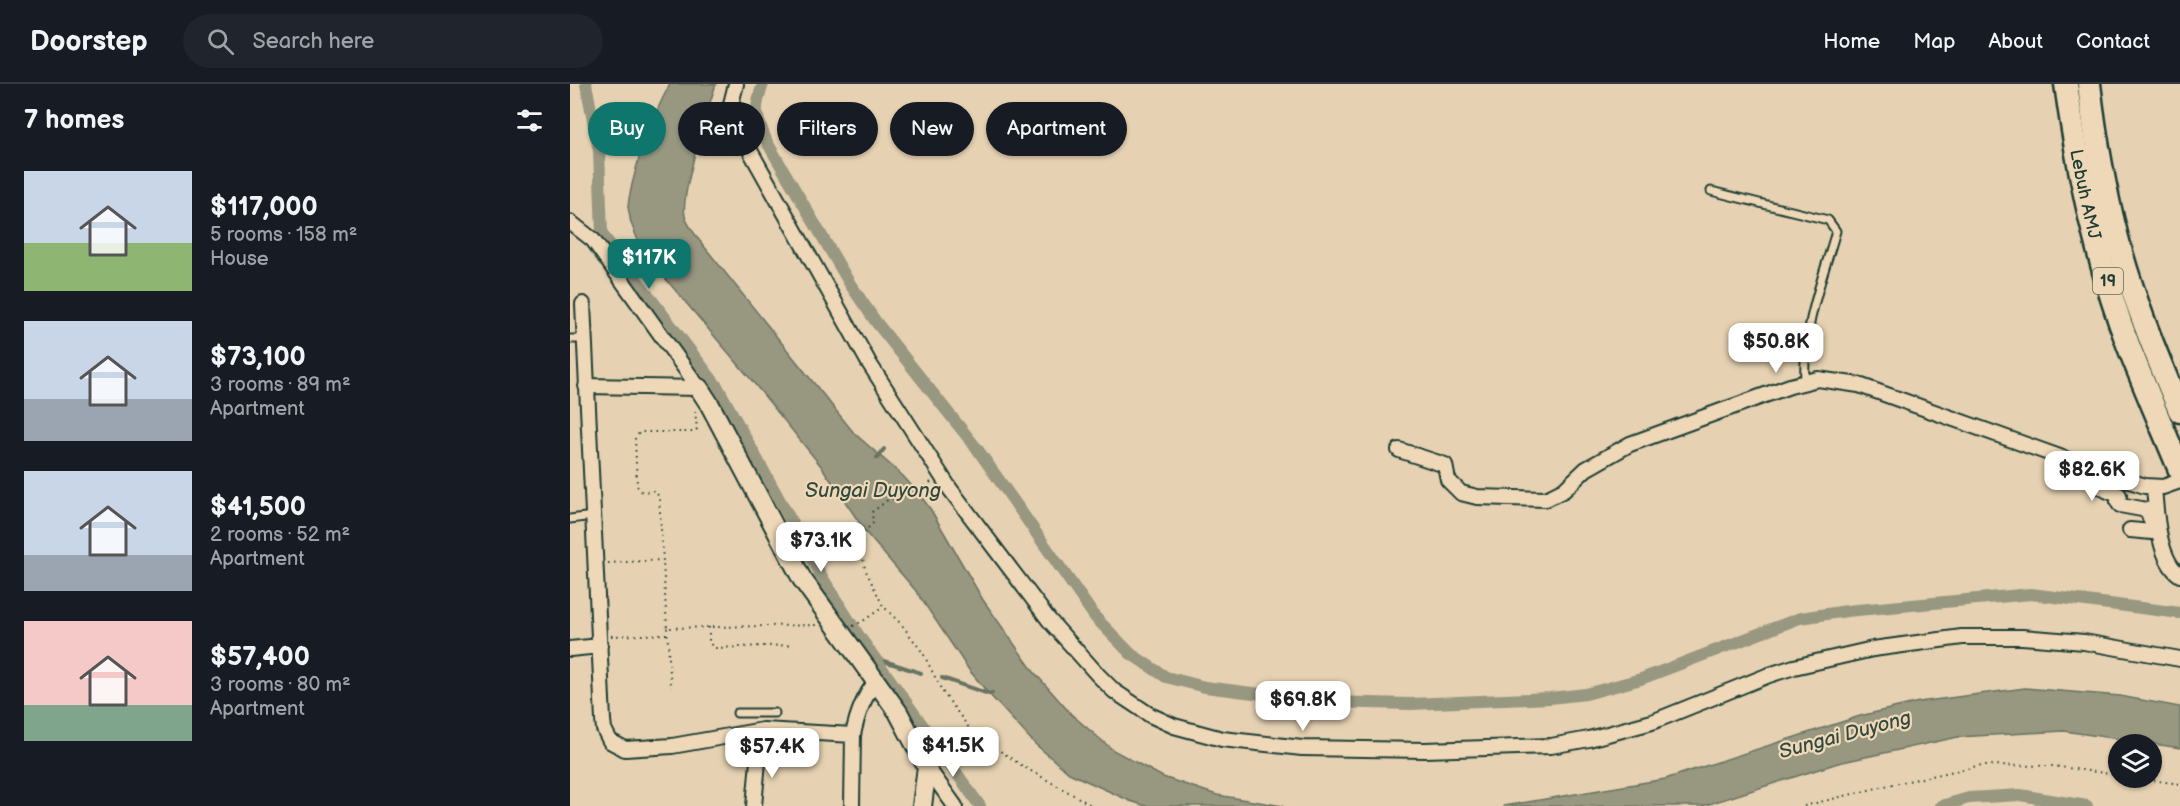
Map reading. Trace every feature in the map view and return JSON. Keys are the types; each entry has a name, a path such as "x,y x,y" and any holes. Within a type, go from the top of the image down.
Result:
{"highway":[{"name":"Lebuh AMJ","path":"2066,84 2074,144 2098,247 2128,345 2180,470"},
{"name":"Lebuh AMJ","path":"2089,84 2095,134 2117,239 2150,338 2180,411"}],"street":[{"path":"736,84 730,108 734,122 869,363 941,477 1049,620 1114,691 1150,715 1174,726 1222,739 1302,748 1425,750 1551,746 1589,739 1652,722 1769,675 1873,649 1962,638 2022,637 2084,642 2180,659"},
{"path":"570,222 593,240 699,388 802,579 898,712 927,767 955,806"},
{"path":"583,304 577,339 586,386 604,729 610,741 625,749 672,746 763,730 853,735"},
{"path":"1400,450 1445,465 1448,480 1461,494 1477,497 1546,499 1564,490 1586,469 1630,444 1805,381 1818,380 1859,385 2096,470 2154,487 2163,487 2180,481"},
{"path":"586,386 699,388"},
{"path":"2096,470 2098,486 2102,490 2119,495 2120,505 2147,510 2152,523 2152,532 2130,530"},
{"path":"2154,487 2162,543 2168,560 2180,575"},
{"path":"570,649 600,646"},
{"path":"852,806 853,735 858,714 868,691 876,682"},
{"path":"754,806 759,750"},
{"path":"922,806 927,767"}],"lane":[{"path":"1711,191 1828,220 1836,231 1814,306 1805,353 1805,381"},
{"path":"570,519 593,516"},
{"path":"737,713 771,713 763,730"}],"path":[{"path":"671,688 659,496 653,491 642,492 637,486 635,438 640,432 693,432 697,429 696,406 710,405"},
{"path":"941,477 911,494 889,499 872,512 873,523 862,534 861,546 865,569 884,606 923,653 942,691 972,732 1024,767 1093,806"},
{"path":"596,563 663,560"},
{"path":"863,621 884,606"},
{"path":"668,628 834,625"},
{"path":"709,627 710,643 715,648 792,645"},
{"path":"611,636 668,634"},
{"path":"1804,806 1982,765 2053,766 2108,774"},
{"path":"2162,781 2180,784"}],"water":[{"path":"670,84 716,84 710,102 678,102 678,156 695,156 685,206 687,222 854,433 903,476 920,495 983,600 1034,672 1071,714 1113,750 1163,777 1217,795 1283,806 1146,806 1130,801 1069,773 1035,744 989,694 969,670 916,591 867,534 821,466 659,271 639,243 631,223 629,199 640,156 666,156 666,102 661,102"},
{"name":"Sungai Duyong","path":"2025,688 2120,696 2180,707 2180,748 2162,745 2162,734 2108,734 2108,737 2064,731 1958,737 1838,763 1703,806 1503,806 1665,779 1860,716 1919,702"}],"waterway":[{"path":"586,84 599,151 602,234 717,386 822,577 859,636 980,806"},
{"path":"763,84 757,113 767,142 850,284 876,322 978,450 1095,617 1131,654 1166,677 1205,687 1326,702 1411,704 1550,698 1586,694 1641,679 1800,618 1847,611 2031,594 2180,613"},
{"path":"877,458 884,449"},
{"path":"875,658 921,673"},
{"path":"942,678 989,694 992,693"},
{"path":"1941,806 1969,798 2020,795 2087,806"}]}
